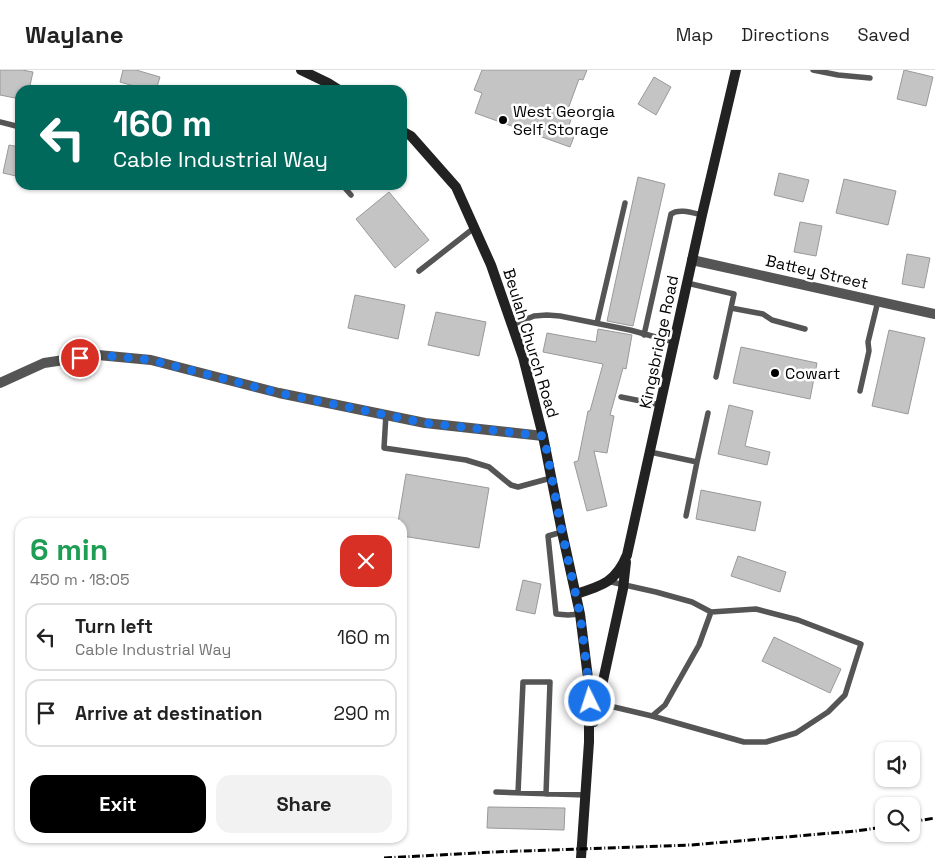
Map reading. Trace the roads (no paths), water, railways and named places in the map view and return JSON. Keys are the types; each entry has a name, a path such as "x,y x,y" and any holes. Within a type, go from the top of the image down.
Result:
{"street":[{"path":"301,70 331,85"},
{"name":"Kingsbridge Road","path":"576,594 596,588 607,582 622,567 627,555 736,70"},
{"name":"Beulah Church Road","path":"407,134 456,187 491,265 523,357 544,436 580,614 589,686 594,702 589,742 581,858"},
{"name":"Battey Street","path":"692,260 935,314"},
{"path":"0,383 44,363 98,355 151,360 279,393 425,423 544,436"},
{"path":"594,702 623,584 627,555"}],"lane":[{"path":"813,70 870,78"},
{"path":"0,122 15,126"},
{"path":"347,190 351,194"},
{"path":"598,323 625,203"},
{"path":"644,335 671,214 678,211 702,215"},
{"path":"419,271 474,228"},
{"path":"687,284 734,294 716,376"},
{"path":"860,391 869,351 868,342 878,302"},
{"path":"731,308 764,314 772,320 805,329"},
{"path":"512,325 534,316 560,316 598,323 674,342"},
{"path":"621,396 661,405"},
{"path":"686,516 708,413"},
{"path":"386,414 384,448 466,460 481,464 489,467 510,485 518,487 551,478"},
{"path":"650,452 697,462"},
{"path":"562,532 548,536 556,614 580,614"},
{"path":"594,702 744,742 766,742 796,732 828,712 845,694 861,644 798,620 756,608 711,612 692,602 623,584 607,582"},
{"path":"652,716 665,705 699,645 711,612"},
{"path":"518,793 523,682 550,682 546,794"},
{"path":"496,792 586,795"}],"railway":[{"path":"920,820 935,818"},
{"path":"384,858 691,845 875,828"}],"place":[{"name":"West Georgia Self Storage","path":"503,120"},
{"name":"Cowart","path":"775,373"}]}
